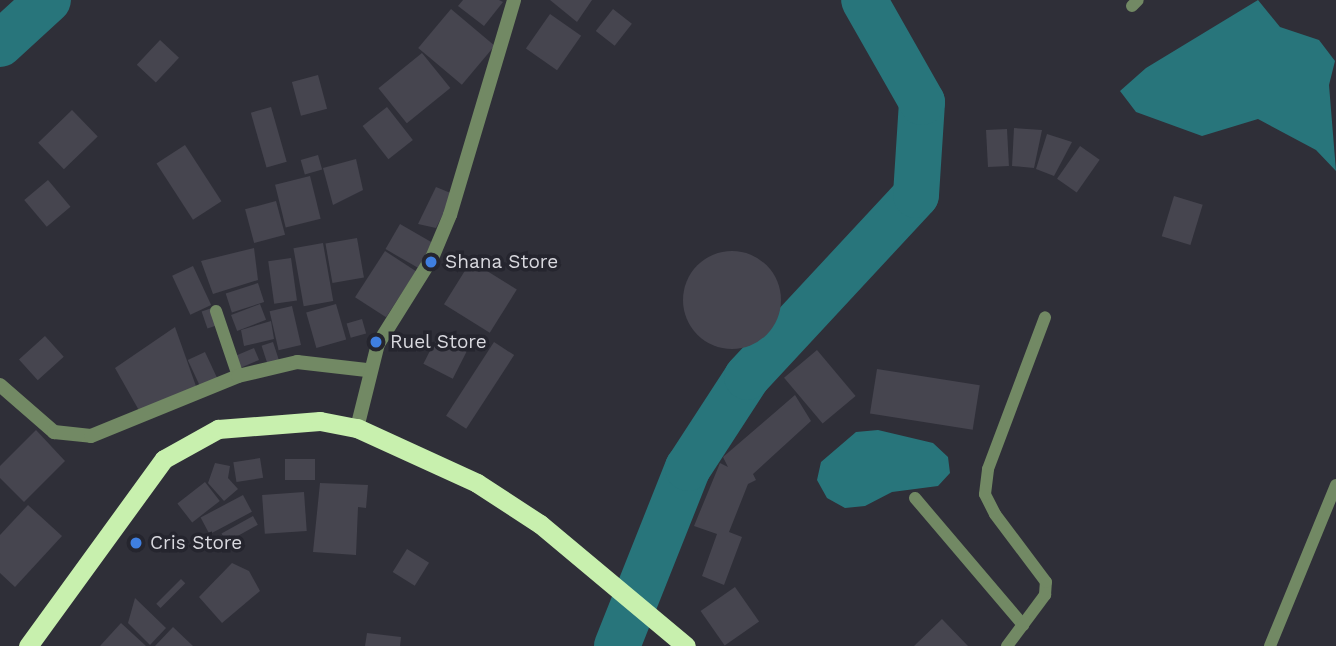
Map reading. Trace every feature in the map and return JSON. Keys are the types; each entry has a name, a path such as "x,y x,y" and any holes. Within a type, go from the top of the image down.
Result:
{"highway":[{"path":"28,646 164,459 218,429 255,423 320,421 357,428 477,483 540,524 686,646"}],"street":[{"path":"357,428 367,370 441,237 514,0"},
{"path":"0,384 54,432 91,436 239,376 297,362 367,370"}],"lane":[{"path":"216,311 239,376"},
{"path":"1007,646 1045,595 1046,582 985,494 988,469 1045,317"},
{"path":"1270,646 1336,485"},
{"path":"915,498 1023,625"}],"water":[{"path":"1258,0 1280,27 1319,40 1335,61 1329,85 1336,171 1316,150 1258,119 1202,136 1136,112 1120,91 1146,68"},
{"path":"878,430 933,443 948,457 950,473 938,486 892,492 865,506 845,508 827,498 817,480 821,462 856,432"}],"building":[{"path":"463,0 503,2 484,26 458,6"},
{"path":"550,0 592,0 577,22"},
{"path":"451,9 495,46 462,85 418,48"},
{"path":"613,9 632,24 615,46 596,31"},
{"path":"550,14 581,36 557,70 526,48"},
{"path":"160,40 179,58 156,83 137,65"},
{"path":"422,53 450,88 407,123 378,88"},
{"path":"318,75 327,109 301,116 292,82"},
{"path":"271,107 287,162 267,168 251,113"},
{"path":"387,107 413,140 388,159 363,126"},
{"path":"72,110 98,137 64,169 38,143"},
{"path":"1014,128 1042,130 1034,168 1012,166"},
{"path":"1007,129 1009,166 988,167 986,130"},
{"path":"1047,134 1072,142 1054,176 1036,169"},
{"path":"185,145 221,201 193,220 156,164"},
{"path":"1080,146 1100,160 1077,193 1057,179"},
{"path":"318,155 322,169 305,174 301,160"},
{"path":"356,159 363,190 333,205 323,168"},
{"path":"310,176 321,219 286,227 275,185"},
{"path":"48,180 70,207 47,227 24,200"},
{"path":"436,187 453,194 436,228 418,224"},
{"path":"1174,196 1203,205 1190,245 1162,236"},
{"path":"276,201 285,235 254,243 245,209"},
{"path":"400,224 434,243 419,269 386,249"},
{"path":"357,238 364,277 332,283 325,244"},
{"path":"323,243 333,301 304,306 293,248"},
{"path":"254,248 258,280 213,294 201,261"},
{"path":"385,251 416,271 386,317 355,297"},
{"path":"732,251 751,255 766,266 777,281 781,300 777,319 766,334 751,345 732,349 713,345 698,334 687,319 683,300 687,281 698,266 713,255"},
{"path":"291,258 297,301 274,304 268,261"},
{"path":"471,261 517,290 490,333 444,304"},
{"path":"193,266 211,305 190,315 172,276"},
{"path":"258,283 264,302 232,313 226,294"},
{"path":"260,304 266,320 237,331 231,315"},
{"path":"336,304 346,340 316,348 306,313"},
{"path":"292,306 301,345 279,350 270,311"},
{"path":"212,308 218,325 207,329 202,312"},
{"path":"362,319 366,333 351,338 347,323"},
{"path":"271,321 274,339 244,346 241,330"},
{"path":"175,327 197,389 141,414 115,368"},
{"path":"45,336 64,357 38,380 19,359"},
{"path":"437,337 466,352 453,379 423,364"},
{"path":"273,342 279,361 268,365 262,346"},
{"path":"494,342 514,355 466,429 446,416"},
{"path":"254,348 259,360 241,368 236,356"},
{"path":"817,350 856,396 823,424 784,378"},
{"path":"205,352 217,378 200,386 188,360"},
{"path":"877,369 980,385 973,430 870,413"},
{"path":"795,395 811,421 753,474 756,480 748,484 729,532 742,537 724,585 702,576 717,534 694,526 720,463 728,467 723,457"},
{"path":"36,430 65,461 24,502 0,478 0,466"},
{"path":"260,458 263,478 236,482 233,462"},
{"path":"285,459 315,459 315,480 285,480"},
{"path":"215,463 230,466 228,478 238,489 224,501 208,483"},
{"path":"205,482 220,501 192,522 177,504"},
{"path":"320,483 368,485 366,508 358,507 356,555 313,552"},
{"path":"304,492 307,531 265,534 262,495"},
{"path":"243,495 252,512 210,534 201,518"},
{"path":"28,505 62,536 15,587 0,573 0,535"},
{"path":"253,516 258,525 226,542 222,533"},
{"path":"407,549 429,563 415,586 393,572"},
{"path":"232,563 249,571 260,591 222,623 199,597"},
{"path":"181,579 185,583 160,608 156,604"},
{"path":"735,587 759,621 725,645 701,611"},
{"path":"135,598 166,628 150,645 128,623"},
{"path":"942,619 968,646 914,646"},
{"path":"121,623 146,646 100,646"},
{"path":"173,627 193,646 155,646"},
{"path":"367,633 401,637 400,646 365,646"}],"waterway":[{"path":"0,44 48,0"},
{"path":"617,646 688,468 747,377 916,195 922,102 864,0"}],"place":[{"name":"Shana Store","path":"431,262"},
{"name":"Ruel Store","path":"376,342"},
{"name":"Cris Store","path":"136,543"}]}
